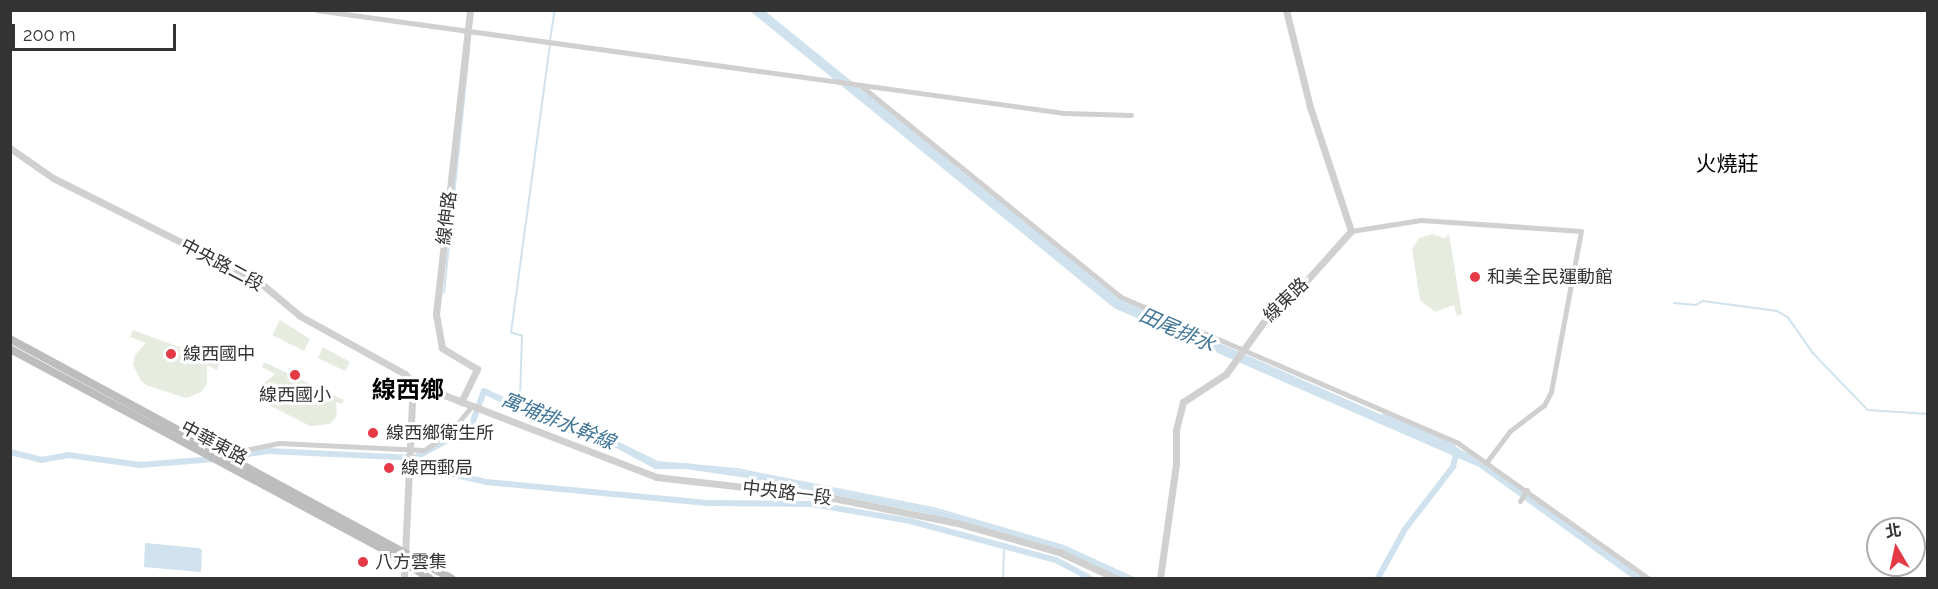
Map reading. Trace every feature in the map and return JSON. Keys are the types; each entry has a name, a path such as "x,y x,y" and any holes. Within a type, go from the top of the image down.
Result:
{"main road":[{"name":"中華東路","path":"10,339 451,579"},
{"name":"中華東路","path":"10,349 429,579"}],"street":[{"path":"316,10 468,29 1064,113 1131,114"},
{"name":"線伸路","path":"461,402 477,369 442,348 436,314 470,10"},
{"path":"1286,10 1310,107 1352,231 1421,220 1581,231 1551,392 1544,405 1510,431 1487,461"},
{"path":"861,85 1121,297 1458,443 1487,461 1648,579"},
{"name":"中央路二段","path":"10,148 53,178 257,279 300,316 405,374 412,383 461,402"},
{"name":"線東路","path":"1160,579 1179,412 1192,393 1226,374 1270,314 1299,289 1352,231"},
{"path":"404,579 412,383"},
{"name":"中央路一段","path":"461,402 670,481 823,496 957,523 1059,552 1115,579"},
{"path":"218,462 222,453 279,443 424,450 444,439 472,406"},
{"path":"1521,501 1527,490"}],"shaded area":[{"path":"1432,234 1444,238 1449,234 1462,314 1457,316 1454,305 1435,312 1420,300 1412,249 1419,238"},
{"path":"280,320 310,339 304,351 272,335"},
{"path":"133,330 220,362 217,370 207,365 207,384 201,392 186,398 148,386 141,381 133,365 135,355 146,343 130,337"},
{"path":"323,347 350,362 345,371 318,358"},
{"path":"264,362 344,400 342,404 336,402 337,416 330,424 310,426 267,404 264,383 275,374 262,367"}],"water":[{"path":"750,11 765,11 1120,299 1468,453 1646,578 1632,578 1479,467 1114,308"},
{"path":"145,543 199,548 202,550 201,572 144,567"}],"waterway":[{"path":"550,40 555,10"},
{"path":"520,399 522,336 511,333 550,45"},
{"path":"444,293 469,49"},
{"path":"1674,303 1696,305 1703,301 1777,311 1788,317 1813,353 1868,410 1928,414"},
{"name":"寓埔排水幹線","path":"228,457 268,451 414,458 448,440 459,440 472,424 484,391 562,428 617,445 656,466 686,466 748,475 925,510 1058,547 1124,578"},
{"name":"寓埔排水幹線","path":"515,402 583,432 613,440 658,462 737,469 934,508 1064,546 1134,578"},
{"name":"田尾排水","path":"1386,417 1451,446"},
{"name":"寓埔排水幹線","path":"1378,578 1405,529 1453,467 1457,450"},
{"name":"寓埔排水幹線","path":"10,452 41,460 68,455 140,465 215,459"},
{"path":"414,458 438,471 486,482 710,503 812,504 910,521 1056,560 1090,578"},
{"path":"1003,578 1004,546"}],"place":[{"name":"和美全民運動館","path":"1475,277"},
{"name":"線西國中","path":"171,354"},
{"name":"線西國小","path":"295,375"},
{"name":"線西鄉衛生所","path":"373,433"},
{"name":"線西郵局","path":"389,468"},
{"name":"八方雲集","path":"363,562"}],"district":[{"name":"火燒莊","path":"1727,164"},
{"name":"線西鄉","path":"408,390"}]}
